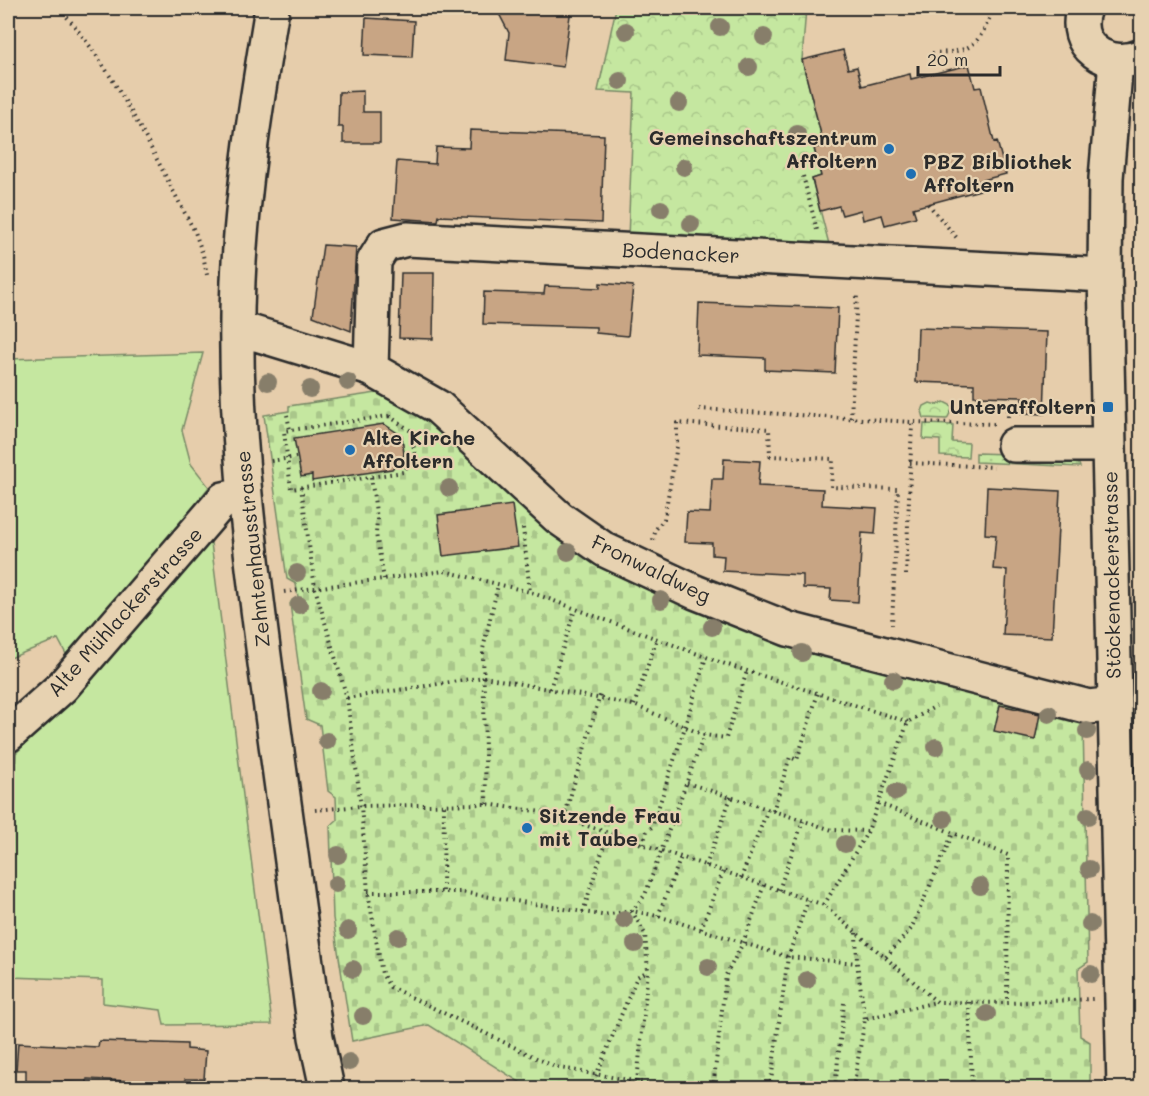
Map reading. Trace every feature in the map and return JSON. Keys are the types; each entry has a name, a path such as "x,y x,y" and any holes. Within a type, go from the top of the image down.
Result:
{"street":[{"name":"Zehntenhausstrasse","path":"272,8 251,144 238,280 238,402 244,495 315,1037 327,1089"},
{"path":"1074,10 1085,40 1093,50 1104,58 1129,58"},
{"name":"Stöckenackerstrasse","path":"1124,1089 1122,997 1130,849 1115,704 1127,625 1109,445 1105,275 1106,178 1129,58"},
{"name":"Bodenacker","path":"371,369 374,261 384,245 407,239 1105,275"},
{"name":"Fronwaldweg","path":"237,328 371,369 438,407 559,518 605,550 695,592 788,629 1089,708 1115,704"},
{"path":"1005,431 1109,445"},
{"name":"Alte Mühlackerstrasse","path":"8,735 62,687 224,499 244,495"}],"path":[{"path":"59,8 99,58 121,95 195,232 203,255 207,279"},
{"path":"932,53 950,52 969,47 980,39 994,8"},
{"path":"928,204 963,246"},
{"path":"851,418 859,262"},
{"path":"699,409 912,422 1005,431 1008,407"},
{"path":"287,415 290,430"},
{"path":"389,416 411,431 415,455 403,472 371,477 291,489 284,431 389,416"},
{"path":"906,575 912,422"},
{"path":"647,570 656,529 664,519 677,446 677,423 769,429 770,456 833,459 831,487 898,489 891,656"},
{"path":"272,461 297,457"},
{"path":"371,477 377,519 376,534 384,579"},
{"path":"301,487 315,588 347,698 361,806 368,892 382,974 390,987 555,1067 673,1089"},
{"path":"530,592 522,519 536,498"},
{"path":"284,592 444,571 530,592 706,657 908,722"},
{"path":"486,804 483,649 498,585"},
{"path":"550,688 575,609"},
{"path":"634,705 657,639"},
{"path":"643,844 647,831 652,827 706,657"},
{"path":"347,698 484,677 634,705 704,735 726,738 747,671"},
{"path":"564,818 601,692"},
{"path":"773,811 790,757 797,760 818,693"},
{"path":"825,905 868,831 908,722 936,706"},
{"path":"632,911 645,896 704,735"},
{"path":"687,783 832,830 868,831"},
{"path":"706,866 731,797"},
{"path":"878,803 1008,855 1007,1003"},
{"path":"442,891 444,804"},
{"path":"315,810 361,806 486,804 549,813 825,905 937,1002"},
{"path":"741,878 768,809"},
{"path":"779,890 803,821"},
{"path":"583,912 608,833"},
{"path":"886,957 911,929 953,833"},
{"path":"658,916 681,857"},
{"path":"701,929 723,872"},
{"path":"713,1089 726,975 743,943 764,885"},
{"path":"368,892 460,891 602,915 632,911 658,916 788,957 857,963"},
{"path":"770,1089 788,957 808,900"},
{"path":"632,911 645,934 648,971 637,1082"},
{"path":"853,1089 865,1019 857,963 856,932"},
{"path":"596,1076 637,977 648,971"},
{"path":"865,1019 937,1002 1007,1003 1122,997"},
{"path":"969,1002 972,1089"},
{"path":"835,1089 844,1003"}],"green space":[{"path":"616,8 806,8 802,60 824,146 814,149 821,176 812,179 830,248 628,238 634,93 598,91"},
{"path":"203,353 182,430 191,464 209,487 140,574 66,654 58,639 8,659 8,359"},
{"path":"390,391 413,402 567,537 1073,716 1083,724 1088,962 1078,969 1080,1036 1090,1042 1090,1088 529,1088 429,1025 352,1041 333,918 330,826 337,820 336,797 328,791 320,725 306,719 290,604 298,597 296,584 287,579 264,415 289,411 289,406"},
{"path":"944,402 952,409 947,419 924,418 922,411 924,406"},
{"path":"924,424 953,425 952,442 969,443 968,457 940,456 940,440 923,439"},
{"path":"976,453 1072,456 1077,459 1080,467 976,462"},
{"path":"210,535 272,1024 164,1025 161,1010 103,1003 103,980 8,977 8,919 16,753 100,669"}],"building":[{"path":"496,8 571,8 563,67 506,60 509,33"},
{"path":"366,18 414,21 412,57 364,55"},
{"path":"843,50 848,69 857,67 862,86 910,74 911,79 969,65 975,88 981,87 994,142 997,141 1006,174 975,182 980,190 913,208 916,217 885,225 882,215 863,220 861,210 842,215 839,206 820,211 812,179 821,176 814,148 824,146 802,60"},
{"path":"363,91 363,112 380,112 380,143 343,143 343,127 338,127 339,92"},
{"path":"470,130 604,135 601,223 439,216 438,221 393,218 397,161 435,164 436,147 469,148"},
{"path":"323,245 356,247 351,331 313,316"},
{"path":"401,273 434,273 433,339 399,338"},
{"path":"600,283 633,286 628,336 596,333 596,327 483,324 484,292 544,294 545,286 600,288"},
{"path":"699,303 838,308 835,373 765,370 765,358 697,355"},
{"path":"918,328 1047,332 1044,414 1021,413 1022,397 974,396 974,384 916,382"},
{"name":"Alte Kirche Affoltern","path":"384,424 402,436 404,455 392,469 312,481 312,475 301,477 294,438"},
{"path":"724,459 760,461 758,486 823,489 822,505 877,508 875,534 862,533 858,602 830,600 831,589 803,588 803,575 723,571 724,556 712,555 712,543 685,542 687,512 710,513 712,479 723,479"},
{"path":"987,487 1060,491 1052,637 1003,635 1007,570 993,569 996,535 985,534"},
{"path":"512,505 518,547 443,556 438,515"},
{"path":"1000,705 1040,714 1035,740 994,731"},
{"path":"99,1041 187,1044 187,1049 206,1051 204,1079 185,1079 185,1084 87,1079 87,1083 26,1081 26,1070 16,1070 18,1043 98,1047"}],"place":[{"name":"Gemeinschaftszentrum Affoltern","path":"889,149"},
{"name":"PBZ Bibliothek Affoltern","path":"911,174"},
{"name":"Unteraffoltern","path":"1108,407"},
{"name":"Alte Kirche Affoltern","path":"350,450"},
{"name":"Sitzende Frau mit Taube","path":"527,828"}]}
